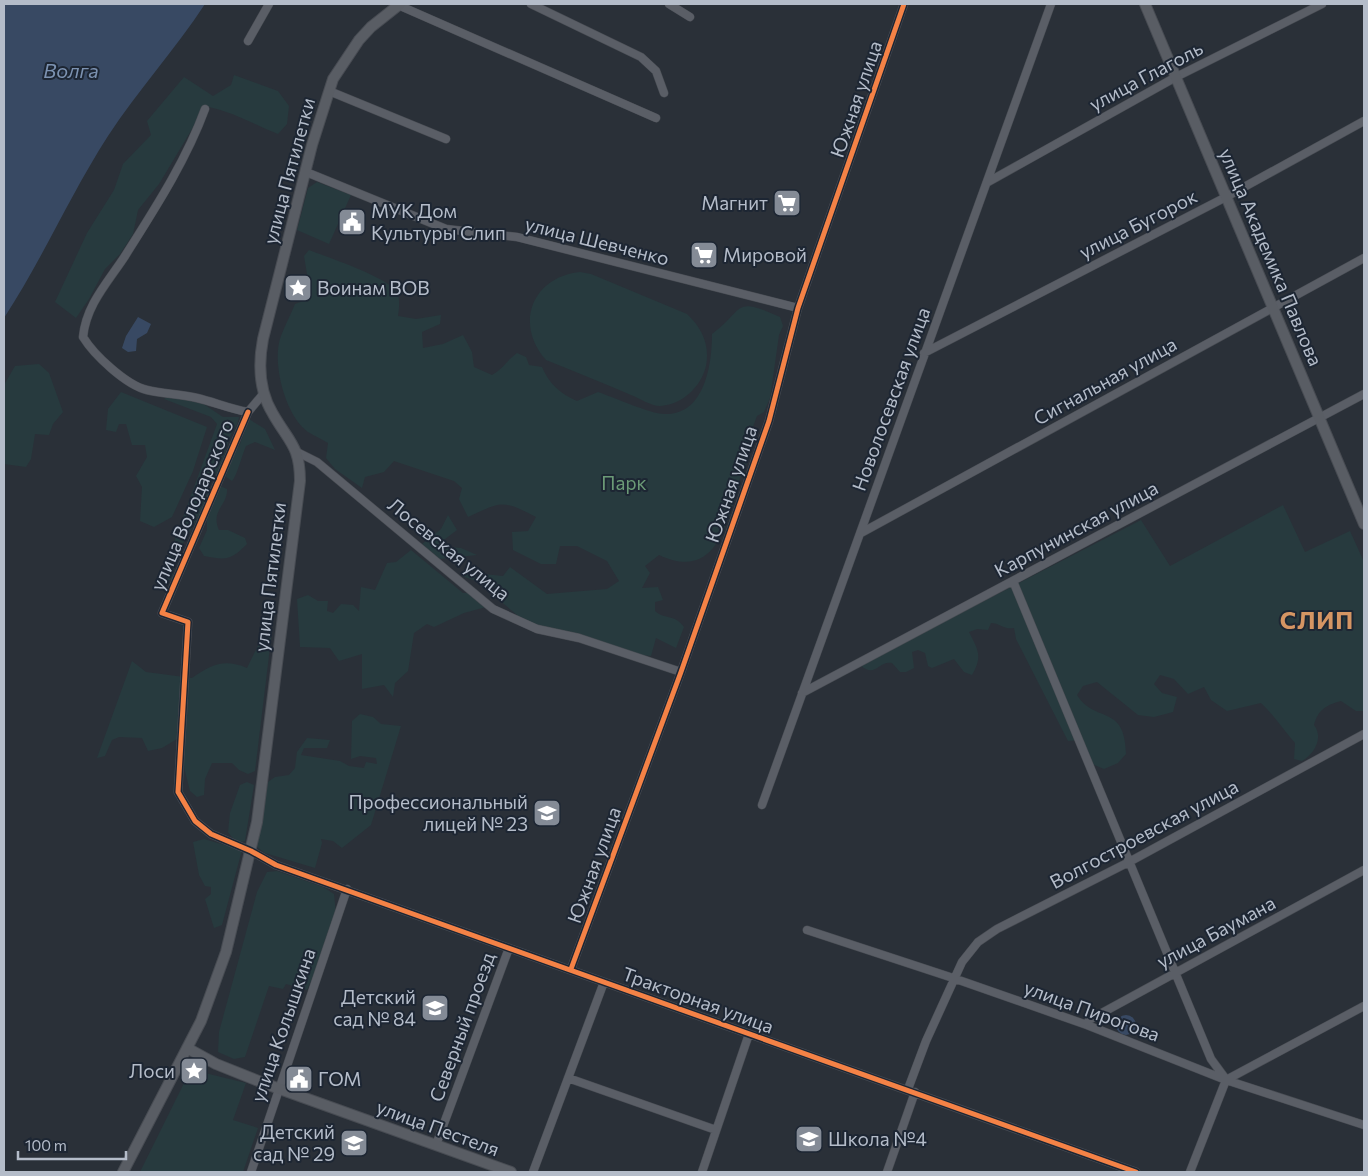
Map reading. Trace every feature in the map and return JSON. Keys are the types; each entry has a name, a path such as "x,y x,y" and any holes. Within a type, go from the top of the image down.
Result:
{"main road":[{"name":"улица Пятилетки","path":"123,1172 208,1007 219,976 252,851 300,481 297,452 273,414 264,393 260,370 261,349 306,172 329,91 339,68 352,48 371,27 399,4"},
{"name":"улица Академика Павлова","path":"1145,4 1363,517"},
{"name":"улица Пестеля","path":"188,1048 216,1064 278,1088 511,1172"}],"street":[{"path":"248,41 269,4"},
{"path":"399,4 656,118"},
{"path":"531,4 641,57 656,71 664,93"},
{"path":"669,4 690,18"},
{"name":"Южная улица","path":"571,969 681,672 769,421 798,308 904,4"},
{"name":"Новолосевская улица","path":"762,805 1051,4"},
{"name":"улица Глаголь","path":"988,182 1176,77 1322,4"},
{"path":"329,91 446,139"},
{"path":"205,109 195,136 154,208 88,311 83,337 90,347 129,382 147,390 195,397 225,408 248,412 264,393"},
{"name":"улица Бугорок","path":"924,353 1226,197 1364,121"},
{"name":"улица Шевченко","path":"306,172 446,229 517,237 798,308"},
{"name":"Сигнальная улица","path":"861,532 1364,258"},
{"name":"Карпунинская улица","path":"802,693 1364,394"},
{"name":"улица Володарского","path":"248,412 162,613 188,622 178,792 195,821 211,834 252,851"},
{"name":"Лосевская улица","path":"297,452 317,462 493,609 537,629 579,638 681,672"},
{"path":"1013,581 1210,1059 1226,1080"},
{"name":"Волгостроевская улица","path":"887,1172 912,1090 953,978 970,950 984,938 1129,862 1364,734"},
{"name":"Тракторная улица","path":"252,851 269,863 912,1090 1136,1172"},
{"name":"улица Баумана","path":"1086,1025 1089,1020 1175,972 1364,870"},
{"name":"улица Колышкина","path":"251,1172 347,889"},
{"name":"улица Пирогова","path":"808,930 1086,1025 1226,1080 1364,1125"},
{"name":"Северный проезд","path":"436,1145 509,948"},
{"path":"534,1172 604,982"},
{"path":"1190,1172 1226,1080 1364,1006"},
{"path":"702,1172 749,1034"},
{"path":"568,1078 716,1130"}],"green space":[{"path":"234,75 278,91 289,106 287,124 278,134 218,109 209,107 201,114 159,184 138,210 133,234 120,254 105,269 89,299 76,318 55,302 87,233 114,190 123,164 151,135 147,121 184,77 213,96 231,85"},
{"path":"317,182 351,195 329,244 297,230 308,188"},
{"name":"Парк","path":"309,250 355,267 389,285 398,296 398,316 416,319 441,315 440,324 422,332 423,348 443,344 463,335 472,352 474,367 492,375 517,353 526,357 529,365 542,367 556,388 577,401 598,392 641,408 664,414 678,412 689,407 697,397 708,373 712,334 735,312 746,306 765,310 780,317 783,326 779,335 770,398 764,412 757,416 752,429 747,433 750,438 748,459 728,518 715,546 705,555 693,561 678,561 659,555 645,566 650,573 642,588 658,587 663,600 655,602 655,611 677,620 684,627 676,648 656,638 651,656 641,655 585,636 538,626 523,620 498,599 498,589 462,576 464,572 503,576 510,567 547,594 607,589 619,581 607,561 577,546 560,546 556,564 541,564 513,550 512,532 528,531 536,517 516,507 502,505 488,508 468,517 459,499 462,488 454,481 394,461 384,472 365,477 362,488 335,469 326,458 328,443 308,432 293,414 282,387 279,373 278,347 284,328 295,304 311,298 304,256"},
{"path":"580,272 591,274 687,314 692,319 704,337 707,358 700,381 689,394 668,405 656,406 546,360 536,346 531,332 530,318 533,304 550,283 563,276"},
{"path":"39,364 49,373 63,412 53,424 49,435 35,434 31,459 26,467 4,464 4,385 15,366"},
{"path":"121,392 207,427 193,471 172,517 154,527 140,521 142,487 136,476 147,457 145,445 132,445 126,424 119,424 116,432 106,430 108,409"},
{"path":"169,396 199,401 223,417 239,417 219,469 209,481 205,504 181,547 173,570 173,579 165,581 161,578 217,424 211,417 164,399"},
{"path":"249,419 265,429 275,450 255,442 246,446 232,481 226,477 230,460 240,444"},
{"path":"220,486 227,489 227,495 218,513 217,523 219,530 228,530 245,538 247,544 236,554 227,558 204,556 199,548 207,530 207,517"},
{"path":"1283,505 1305,552 1350,531 1364,562 1364,711 1356,711 1341,701 1323,709 1314,725 1317,730 1318,740 1314,750 1302,761 1294,759 1295,743 1261,703 1227,711 1211,700 1204,687 1188,694 1174,679 1160,675 1154,684 1162,693 1177,697 1173,712 1154,717 1138,715 1097,682 1083,686 1077,695 1084,704 1108,716 1120,727 1124,738 1126,754 1118,763 1104,769 1092,764 1080,740 1068,741 1016,639 1014,628 1007,628 994,623 991,623 988,630 977,629 969,632 978,653 977,663 972,675 964,672 954,659 932,668 928,666 925,653 918,650 912,652 914,668 906,672 900,672 892,663 883,664 873,670 865,669 860,665 1141,520 1170,566"},
{"path":"448,515 457,530 436,546 461,548 477,555 440,559 422,544 441,529"},
{"path":"411,550 463,593 468,593 486,607 464,613 434,627 427,624 414,633 408,671 395,683 393,697 384,685 362,689 362,654 339,661 330,648 300,647 297,599 308,595 318,601 328,601 327,611 333,613 341,604 353,605 359,611 361,587 375,590 387,563 396,562"},
{"path":"267,627 272,631 255,771 248,774 239,770 232,763 212,763 205,779 204,795 197,797 190,791 177,739 162,748 148,751 142,738 119,737 112,740 105,756 97,758 132,661 146,672 192,678 218,664 239,665 247,668"},
{"path":"360,714 373,717 381,724 401,726 371,825 342,848 333,841 321,839 322,843 315,868 265,853 257,847 268,782 275,777 289,775 295,768 297,752 307,738 330,740 327,748 304,748 301,755 340,761 349,766 364,768 366,762 377,764 376,758 360,756 351,759 352,721"},
{"path":"247,782 254,785 245,841 240,842 228,832 230,813 240,785"},
{"path":"204,839 242,850 222,925 214,928 205,899 211,894 211,887 205,886 199,875 193,842"},
{"path":"277,871 323,887 334,894 336,914 307,990 286,984 283,989 269,986 245,1057 234,1059 218,1052 219,1032 257,892 267,872"},
{"path":"205,1073 246,1083 233,1120 258,1128 243,1172 140,1172 188,1075"}],"water":[{"name":"Волга","path":"4,4 205,4 108,136 4,318"},
{"path":"138,317 151,324 147,333 137,339 136,351 128,352 122,348 126,336"},
{"path":"1126,1015 1133,1018 1136,1025 1133,1032 1126,1035 1119,1032 1116,1025 1119,1018"}],"cycle path":[{"path":"571,969 681,672 769,421 798,308 904,4"},
{"path":"248,412 162,613 188,622 178,792 195,821 211,834 251,851 276,865 1136,1172"}],"place":[{"name":"Магнит","path":"787,203"},
{"name":"МУК Дом Культуры Слип","path":"352,222"},
{"name":"Мировой","path":"704,255"},
{"name":"Воинам ВОВ","path":"298,288"},
{"name":"Профессиональный лицей № 23","path":"547,813"},
{"name":"Детский сад № 84","path":"435,1008"},
{"name":"Лоси","path":"194,1071"},
{"name":"ГОМ","path":"299,1079"},
{"name":"Школа №4","path":"809,1139"},
{"name":"Детский сад № 29","path":"354,1143"}],"district":[{"name":"СЛИП","path":"1317,621"}]}
